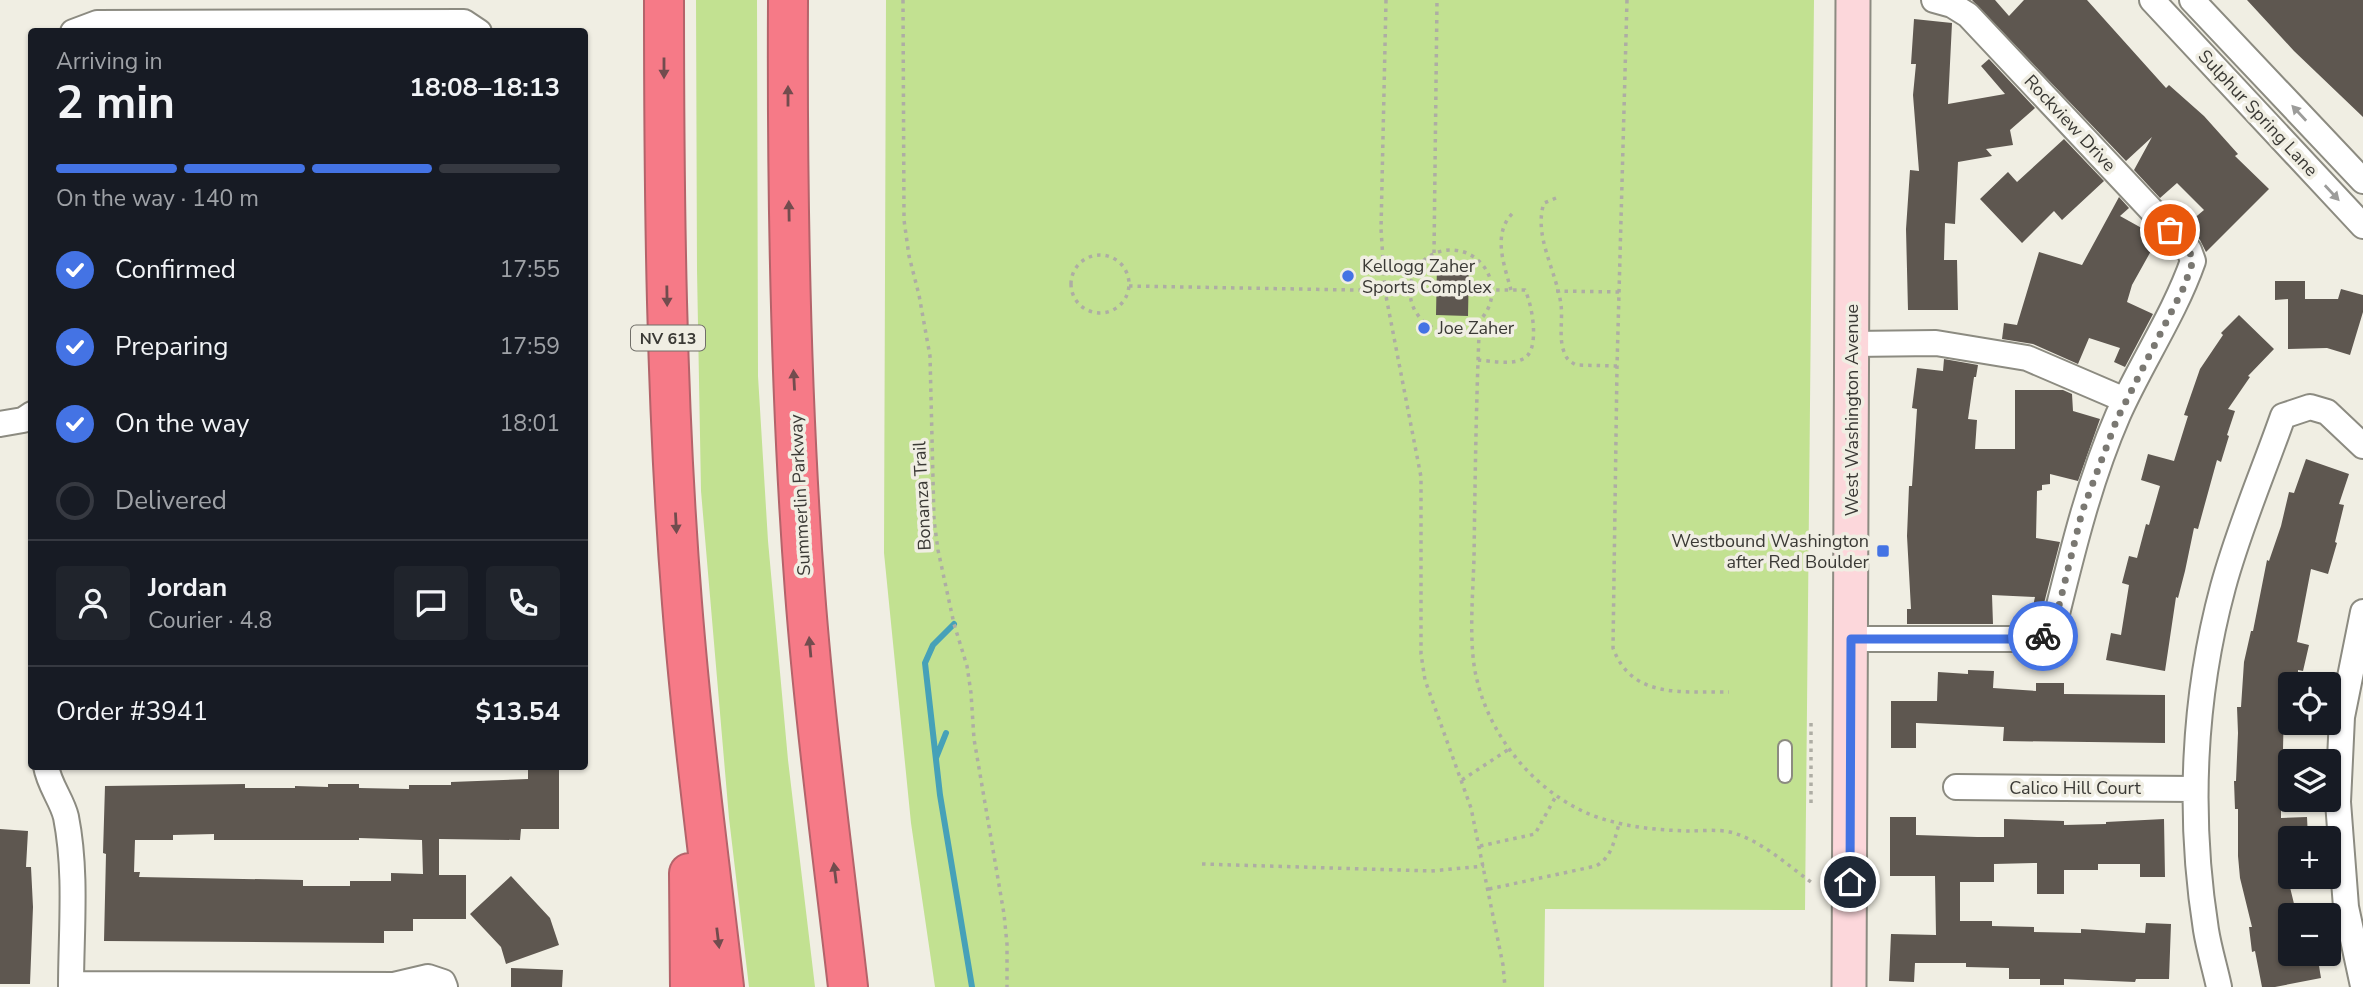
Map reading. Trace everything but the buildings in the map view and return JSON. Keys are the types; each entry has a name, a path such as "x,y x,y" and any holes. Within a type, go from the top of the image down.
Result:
{"highway":[{"name":"NV 613","path":"664,0 669,386 688,675 724,987"},
{"name":"Summerlin Parkway","path":"788,0 789,258 801,533 814,686 848,987"},
{"path":"688,675 690,987"}],"main road":[{"name":"West Washington Avenue","path":"1849,987 1853,0"}],"street":[{"name":"Rockview Drive","path":"1934,0 1952,5 1968,15 2189,250 2193,261 2184,287 2126,400"},
{"name":"Sulphur Spring Lane","path":"2192,0 2363,181"},
{"name":"Sulphur Spring Lane","path":"2157,2 2363,226"},
{"path":"83,28 97,23 436,22 464,22 473,28"},
{"path":"1851,639 2031,639 2053,630 2082,512 2126,400 2027,358 1936,343 1852,344"},
{"path":"2219,987 2206,931 2197,846 2195,789 2198,723 2205,671 2222,588 2245,514 2283,416 2310,407 2327,412 2363,446"},
{"path":"0,424 28,417"},
{"path":"2363,612 2342,717 2338,802 2363,986"},
{"path":"47,770 65,814 72,856 71,985 394,985 428,977 444,984"},
{"name":"Calico Hill Court","path":"1955,787 2195,789"}],"lane":[{"path":"1785,747 1785,776"}],"path":[{"name":"Bonanza Trail","path":"903,0 904,220 930,356 934,520 938,550 969,680 974,739 1004,914 1007,987"},
{"path":"1386,0 1381,229 1385,291 1420,477 1421,654 1425,680 1462,780 1480,846 1505,987"},
{"path":"1434,254 1437,0"},
{"path":"1627,0 1613,648 1618,660 1633,679 1657,689 1729,692"},
{"path":"1556,198 1544,203 1542,218 1546,250 1563,324 1562,341 1566,358 1576,365 1617,366"},
{"path":"1511,290 1503,264 1500,234 1515,211"},
{"path":"1450,250 1463,251 1475,257 1487,270 1492,290 1489,308 1477,323 1462,331 1452,332 1428,326 1416,312 1410,291 1418,266 1434,254 1450,250"},
{"path":"1099,255 1118,261 1125,269 1129,286 1124,301 1118,307 1100,313 1090,311 1077,301 1071,281 1079,264 1087,258 1099,255"},
{"path":"1129,286 1410,291"},
{"path":"1478,360 1523,359 1530,354 1533,346 1528,290 1492,290"},
{"path":"1557,291 1620,292"},
{"path":"1477,323 1474,654 1476,679 1500,737 1522,765 1556,796 1591,814 1641,829 1727,831 1756,843 1811,882"},
{"path":"1811,719 1811,803"},
{"path":"1462,780 1509,749"},
{"path":"1480,846 1535,834 1556,796"},
{"path":"1488,889 1596,866 1610,853 1619,824"},
{"path":"1202,864 1431,871 1484,866"}],"green space":[{"path":"696,0 757,0 758,376 768,541 788,760 815,987 749,987 729,818 701,491"},
{"name":"Kellogg Zaher Sports Complex","path":"886,0 1814,0 1805,910 1545,909 1544,987 935,987 911,823 884,553"}],"waterway":[{"path":"954,624 933,645 925,663 940,795 972,987"},
{"path":"936,758 946,733"}],"way so far":[{"path":"2043,636 2053,630 2082,512 2117,419 2184,287 2193,261 2189,250 2170,230"}],"place":[{"name":"Kellogg Zaher Sports Complex","path":"1348,276"},
{"name":"Joe Zaher","path":"1424,328"},
{"name":"Westbound Washington after Red Boulder","path":"1883,551"}],"route":[{"path":"1850,882 1851,639 2031,639 2043,636"}]}
